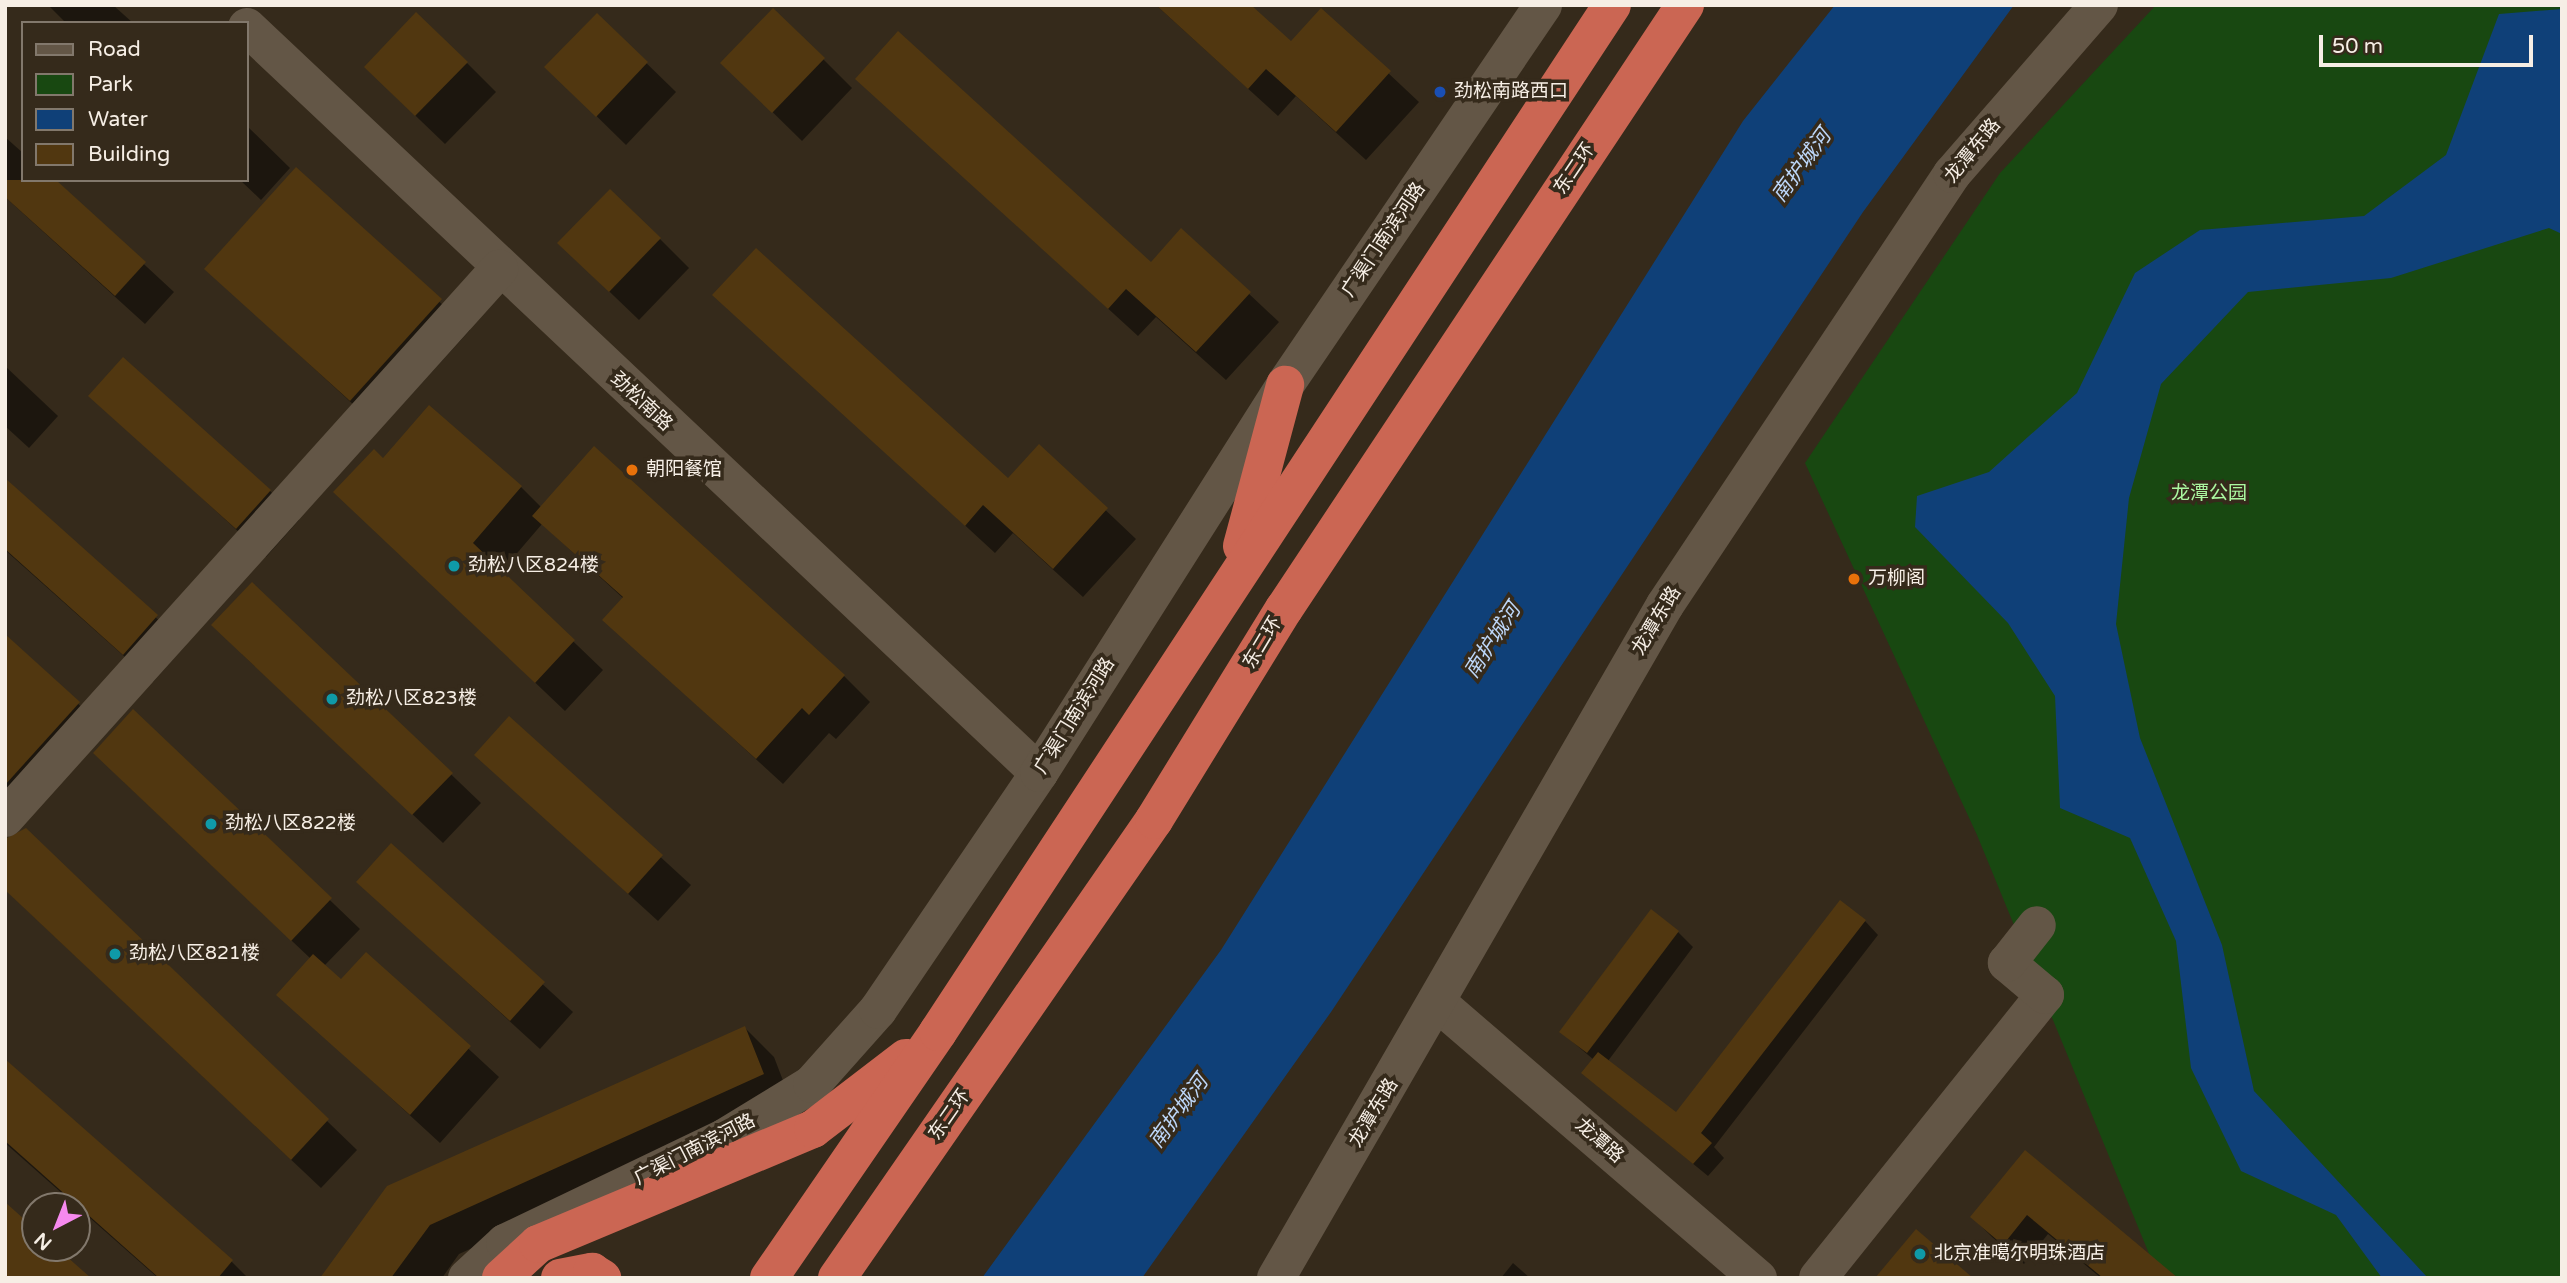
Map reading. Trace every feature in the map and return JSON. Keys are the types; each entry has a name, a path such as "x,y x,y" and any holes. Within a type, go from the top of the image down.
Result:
{"highway":[{"path":"769,1278 938,1032 1234,576 1612,5"},
{"name":"东二环","path":"839,1276 1154,820 1284,609 1685,5"},
{"path":"1234,576 1285,386"},
{"path":"501,1278 538,1244 813,1129 938,1032"},
{"path":"560,1278 592,1272 602,1278"}],"street":[{"path":"224,5 240,21"},
{"name":"广渠门南滨河路","path":"467,1278 505,1243 724,1138 812,1084 878,1010 1039,773 1285,386 1542,5"},
{"name":"龙潭东路","path":"1276,1278 1439,1004 1665,605 1952,173 2099,5"},
{"name":"劲松南路","path":"248,28 499,269 1039,773"},
{"path":"5,818 499,269"},
{"path":"1818,1278 2045,995 2007,962 2037,925"},
{"name":"龙潭路","path":"1439,1004 1758,1278"}],"green space":[{"name":"龙潭公园","path":"2156,5 2562,5 2562,1278 2159,1278 1977,835 1805,463 2000,173"}],"water":[{"name":"南护城河","path":"1835,5 2014,5 1863,212 1331,1012 1142,1278 982,1278 1221,950 1743,121"},
{"path":"2562,9 2562,234 2549,228 2391,278 2248,292 2161,384 2129,498 2116,624 2140,738 2222,945 2254,1091 2428,1278 2382,1278 2336,1215 2241,1171 2191,1068 2176,941 2130,838 2060,808 2055,696 2008,623 1915,527 1917,496 1989,472 2077,393 2135,273 2200,230 2364,216 2446,155 2499,14"}],"building":[{"path":"1156,5 1251,5 1291,41 1321,8 1391,71 1336,132 1266,69 1248,89"},
{"path":"773,8 825,58 772,113 720,63"},
{"path":"416,12 468,62 415,116 364,67"},
{"path":"597,13 648,62 596,117 544,67"},
{"path":"898,31 1151,262 1181,228 1251,292 1196,352 1126,289 1108,309 855,79"},
{"path":"296,167 442,299 350,401 204,269"},
{"path":"5,180 58,182 146,262 115,296 5,197"},
{"path":"610,189 661,238 609,292 557,243"},
{"path":"756,248 1008,478 1039,444 1108,508 1053,569 983,505 965,526 712,295"},
{"path":"123,357 271,490 236,529 88,396"},
{"name":"劲松八区824楼","path":"429,405 522,486 473,543 575,640 535,683 333,492 374,449 383,458"},
{"path":"594,446 845,675 809,715 802,708 756,759 602,620 623,597 532,516"},
{"path":"5,478 158,615 123,655 5,549"},
{"name":"劲松八区823楼","path":"252,582 453,773 412,815 211,625"},
{"path":"5,634 80,702 5,785"},
{"name":"劲松八区822楼","path":"133,709 332,898 291,941 93,753"},
{"path":"509,716 663,855 628,894 474,755"},
{"name":"劲松八区821楼","path":"26,828 329,1119 291,1160 5,890 5,839"},
{"path":"391,843 545,982 510,1021 356,882"},
{"path":"1840,900 1866,920 1701,1133 1712,1143 1693,1164 1581,1073 1598,1052 1676,1112"},
{"path":"1651,909 1679,931 1587,1053 1559,1032"},
{"path":"366,952 471,1046 410,1115 276,995 313,954 341,979"},
{"path":"745,1026 764,1074 430,1225 391,1278 320,1278 387,1186"},
{"path":"5,1059 233,1260 218,1278 159,1278 91,1218 91,1192 62,1192 5,1141"},
{"path":"2025,1150 2178,1278 2103,1278 2027,1215 2003,1245 1970,1217"},
{"path":"5,1202 21,1216 21,1262 73,1262 91,1278 5,1278"},
{"name":"北京准噶尔明珠酒店","path":"1916,1229 1973,1278 1875,1278"}],"place":[{"name":"劲松南路西口","path":"1440,92"},
{"name":"朝阳餐馆","path":"632,470"},
{"name":"劲松八区824楼","path":"454,566"},
{"name":"万柳阁","path":"1854,579"},
{"name":"劲松八区823楼","path":"332,699"},
{"name":"劲松八区822楼","path":"211,824"},
{"name":"劲松八区821楼","path":"115,954"},
{"name":"北京准噶尔明珠酒店","path":"1920,1254"}]}
